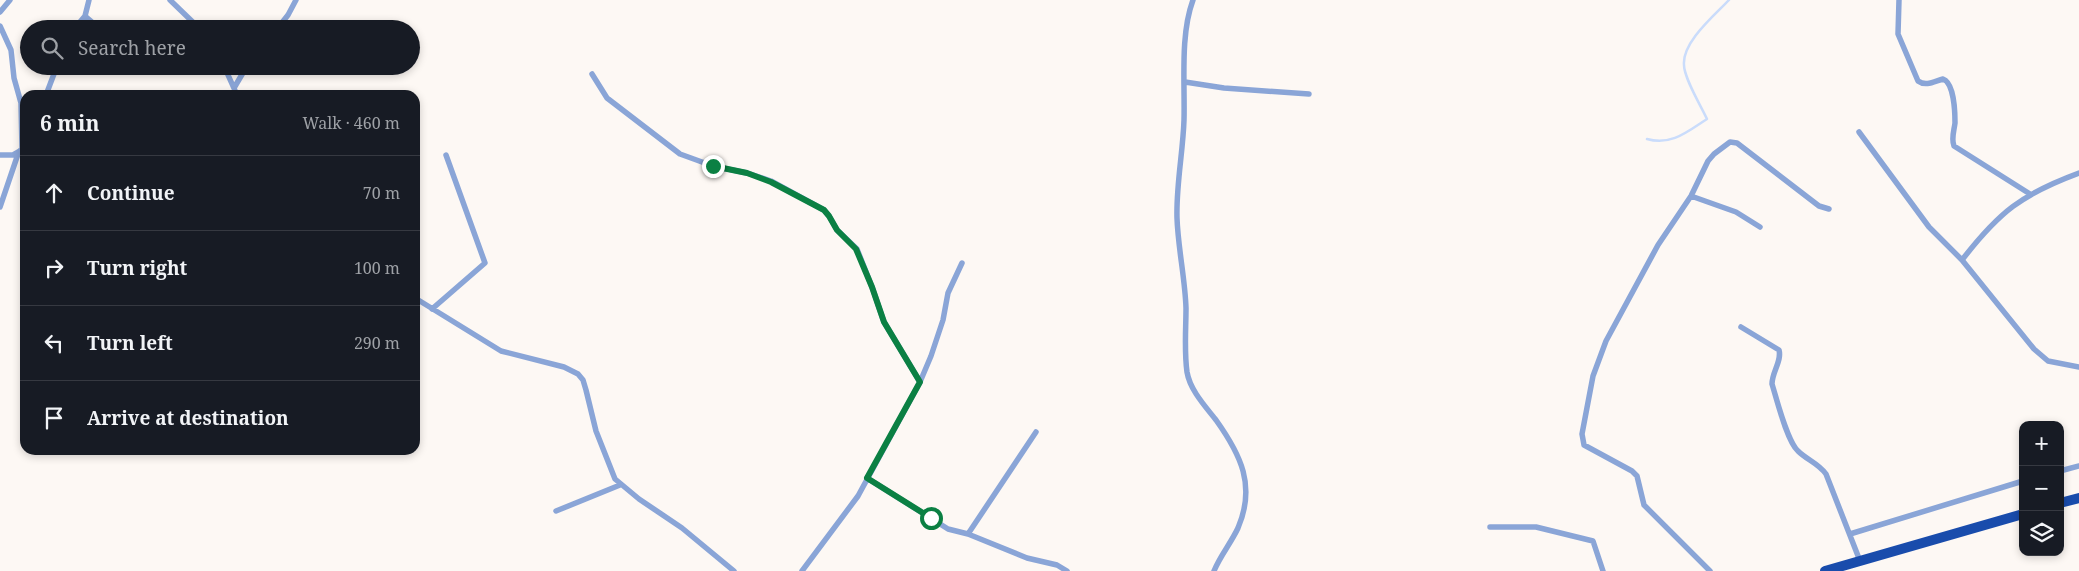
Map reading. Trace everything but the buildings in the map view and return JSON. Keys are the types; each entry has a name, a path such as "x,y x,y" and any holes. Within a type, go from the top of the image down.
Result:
{"highway":[{"path":"2064,502 2079,498"},
{"path":"1824,571 2019,515"}],"street":[{"path":"0,12 10,0"},
{"path":"82,20 85,16 89,0"},
{"path":"170,0 191,20"},
{"path":"284,20 296,0"},
{"path":"1193,0 1186,27 1182,152 1177,200 1177,218 1186,306 1187,374 1194,391 1224,432 1238,456 1244,472 1247,492 1244,511 1237,529 1214,571"},
{"path":"1899,0 1898,34 1918,81 1922,84 1927,84 1943,79 1949,84 1954,113 1952,140 1954,146 2030,194"},
{"path":"85,16 90,20"},
{"path":"0,26 11,50 14,78 20,95"},
{"path":"592,74 607,98 680,154 713,166 747,173 771,182 824,210 837,230 856,249 884,322 920,382"},
{"path":"48,90 54,75"},
{"path":"228,75 234,88"},
{"path":"234,88 242,75"},
{"path":"1185,82 1224,88 1309,94"},
{"path":"1859,132 1929,226 1962,260 2041,356 2054,363 2079,367"},
{"path":"1710,571 1644,506 1636,476 1632,471 1586,447 1582,440 1593,376 1606,341 1658,244 1691,196 1708,161 1730,142 1741,146 1819,206 1829,209"},
{"path":"0,207 20,151"},
{"path":"0,155 18,154"},
{"path":"432,309 485,263 446,155"},
{"path":"1962,260 2000,215 2030,194 2051,183 2079,173"},
{"path":"1691,196 1736,212 1760,226"},
{"path":"802,571 858,496 920,382 943,320 948,292 962,263"},
{"path":"420,301 501,351 564,367 578,374 583,380 596,431 610,470 620,485 682,528 734,571"},
{"path":"1741,327 1779,350 1780,358 1772,376 1772,384 1791,438 1799,452 1820,466 1826,474 1860,561"},
{"path":"968,534 1036,432"},
{"path":"2064,470 2079,466"},
{"path":"867,478 948,529 968,534 1020,556 1057,566 1067,571"},
{"path":"1850,534 2019,482"},
{"path":"556,511 620,485"},
{"path":"1490,527 1536,527 1593,542 1603,571"}],"waterway":[{"path":"1647,139 1656,141 1671,139 1686,133 1707,119 1687,77 1684,65 1685,56 1688,47 1700,30 1729,0"}],"route":[{"path":"713,166 747,173 771,182 824,210 837,230 856,249 884,322 920,382 867,478 931,518"}]}
